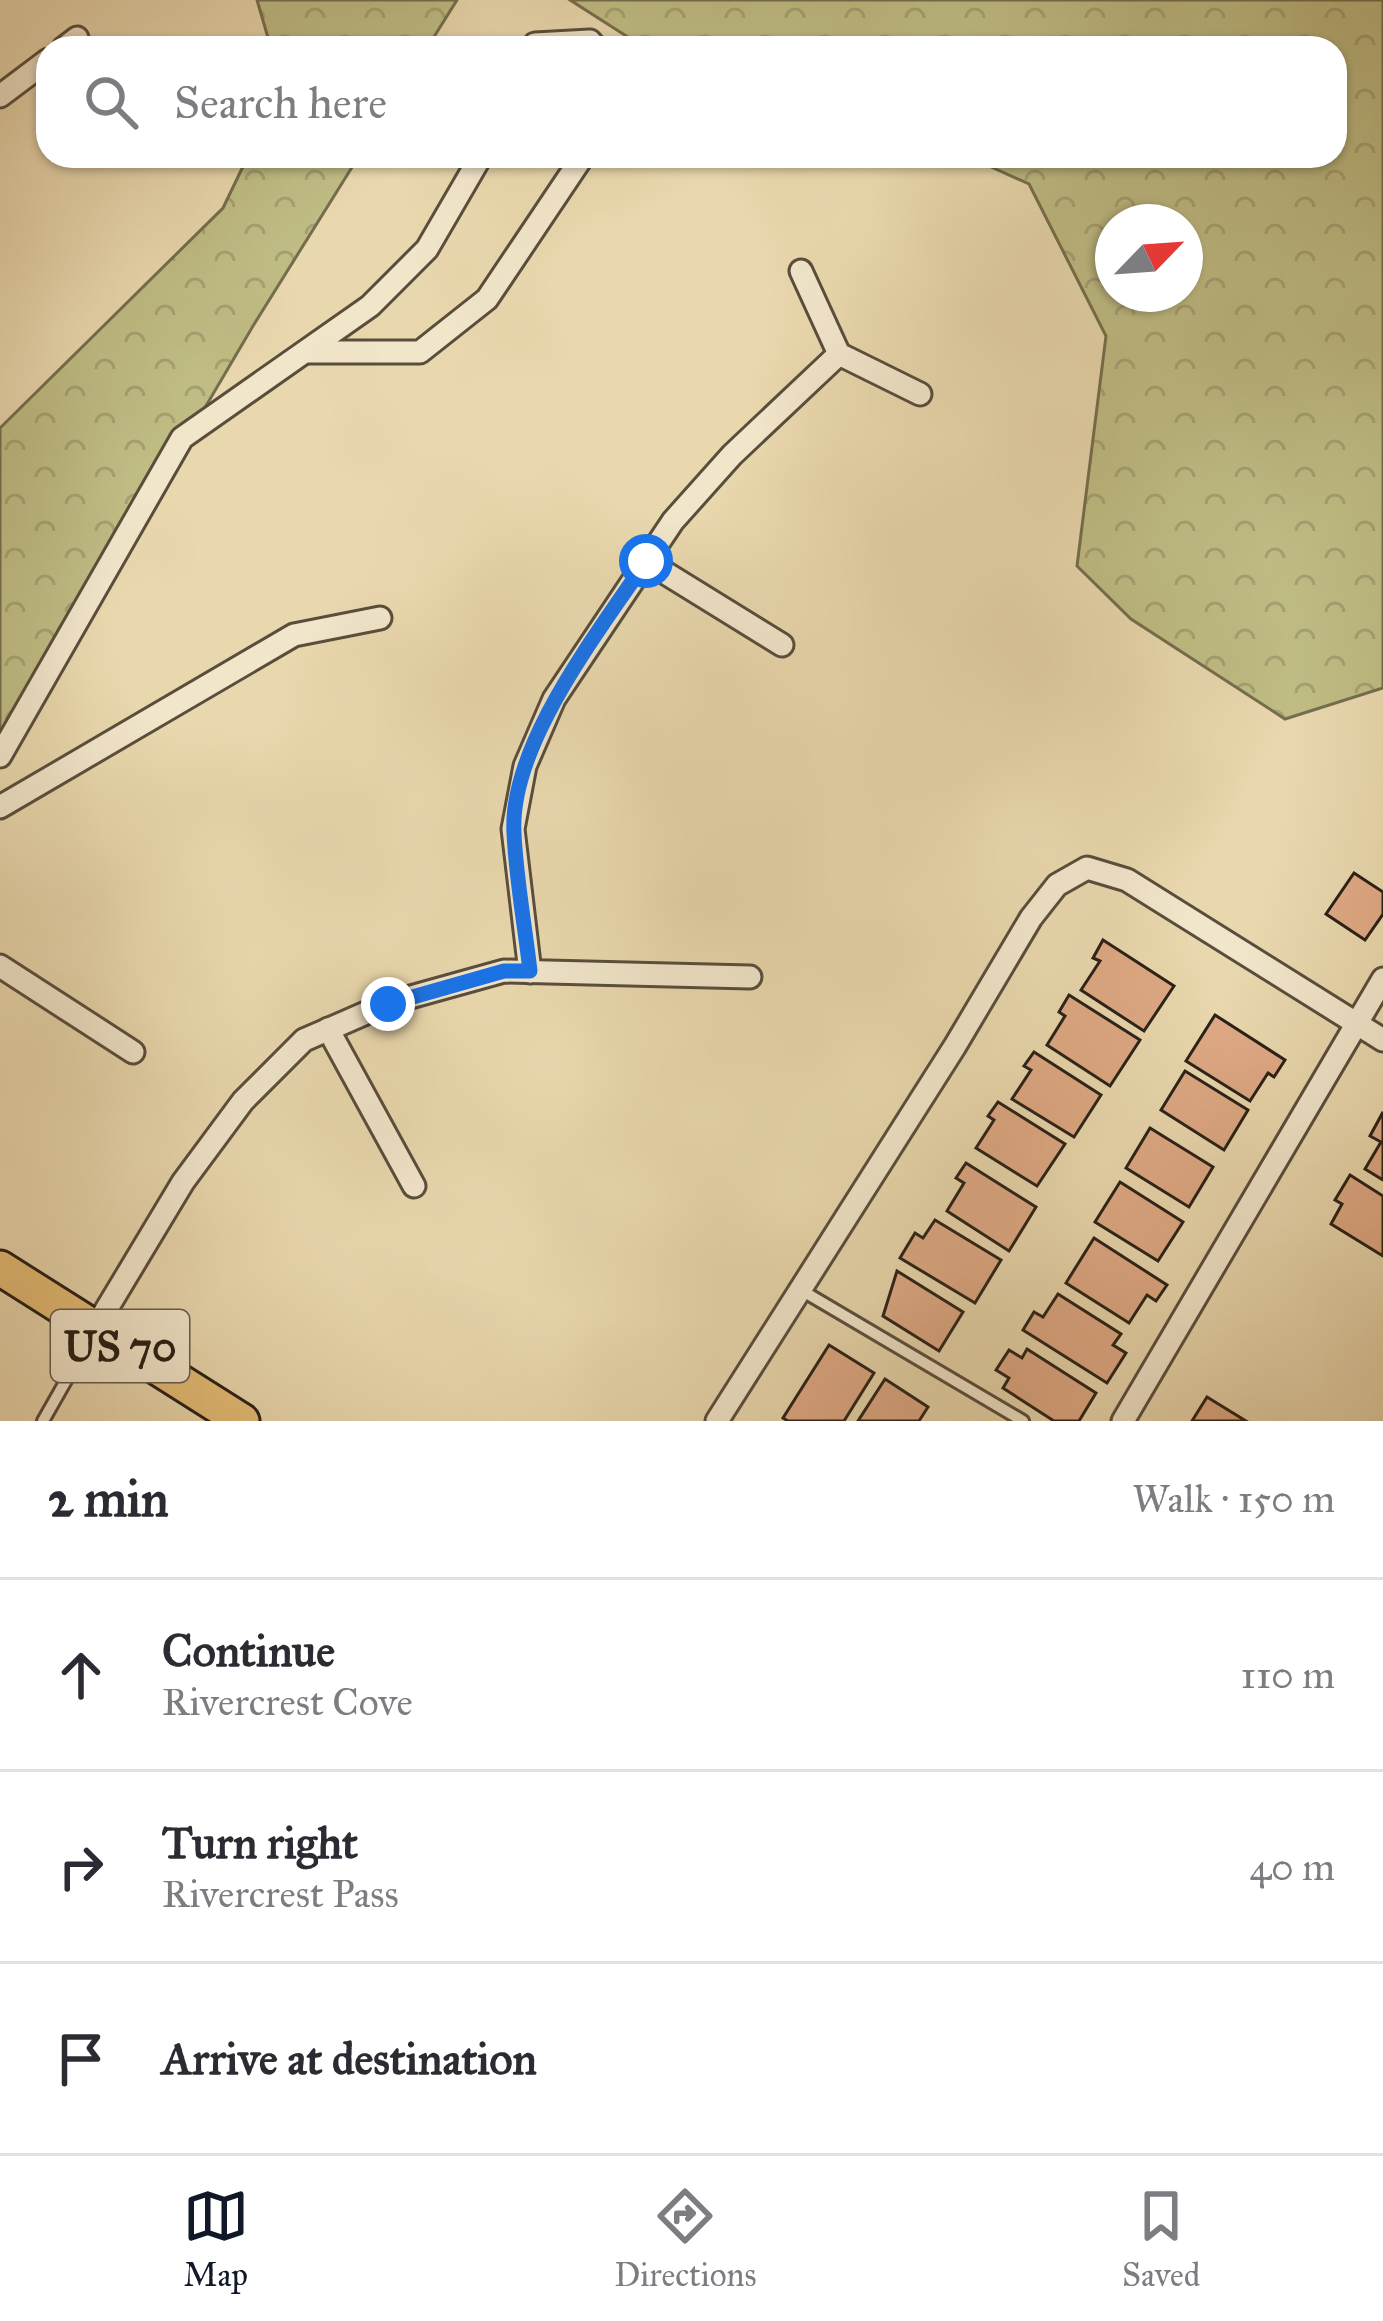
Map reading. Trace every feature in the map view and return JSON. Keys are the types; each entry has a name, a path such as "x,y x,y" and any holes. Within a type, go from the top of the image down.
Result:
{"main road":[{"name":"US 70","path":"0,1268 242,1421"}],"street":[{"path":"0,96 36,69"},
{"path":"0,756 182,438 370,306 427,249 474,168"},
{"path":"309,352 420,352 487,299 575,168"},
{"path":"801,271 839,355 920,394"},
{"path":"530,971 513,829 525,766 554,699 673,521 733,455 839,355"},
{"path":"646,561 782,645"},
{"path":"0,807 294,635 380,618"},
{"path":"717,1421 1031,918 1057,885 1087,868 1127,880 1383,1040"},
{"path":"0,966 133,1052"},
{"path":"94,1330 183,1182 243,1101 304,1040 388,1004 504,971 750,977"},
{"path":"1123,1421 1383,979"},
{"path":"328,1029 414,1186"}],"lane":[{"path":"801,1290 1023,1421"},
{"path":"43,1421 94,1330"}],"green space":[{"path":"257,0 457,0 434,36 268,36"},
{"path":"570,0 1383,0 1383,688 1285,719 1131,619 1077,566 1106,336 1029,184 994,168 1347,168 1347,36 626,36"},
{"path":"242,168 352,168 0,756 0,428 223,208"}],"building":[{"path":"1354,873 1383,892 1383,914 1365,940 1326,914"},
{"path":"1103,940 1174,986 1144,1031 1081,990 1100,961 1093,958"},
{"path":"1069,995 1140,1040 1110,1086 1047,1045 1065,1016 1059,1012"},
{"path":"1215,1015 1285,1060 1274,1077 1268,1073 1250,1101 1186,1061"},
{"path":"1034,1052 1101,1095 1074,1137 1012,1099 1031,1070 1024,1066"},
{"path":"1185,1071 1248,1110 1224,1150 1161,1110"},
{"path":"998,1102 1065,1144 1037,1186 976,1148 994,1120 988,1116"},
{"path":"1383,1112 1383,1180 1365,1169 1381,1142 1370,1136"},
{"path":"1150,1128 1213,1167 1189,1207 1126,1168"},
{"path":"966,1163 1036,1207 1009,1251 947,1211 964,1183 956,1178"},
{"path":"1350,1175 1383,1196 1383,1256 1331,1224 1342,1204 1335,1200"},
{"path":"1120,1182 1183,1222 1158,1261 1095,1222"},
{"path":"935,1220 1001,1260 975,1303 900,1258 915,1233 923,1238"},
{"path":"1094,1238 1167,1285 1156,1301 1147,1295 1129,1323 1066,1283"},
{"path":"897,1271 963,1312 939,1351 883,1316"},
{"path":"1058,1294 1121,1334 1113,1345 1126,1353 1107,1383 1023,1330 1034,1312 1043,1317"},
{"path":"829,1345 874,1373 844,1421 788,1421 783,1418"},
{"path":"1027,1349 1096,1393 1079,1421 1054,1421 1003,1388 1009,1378 996,1370 1009,1350 1022,1358"},
{"path":"885,1379 928,1407 919,1421 858,1421"},
{"path":"1207,1397 1246,1421 1192,1421"}],"route":[{"path":"388,1004 504,971 530,971 513,829 525,766 554,699 646,561"}]}
